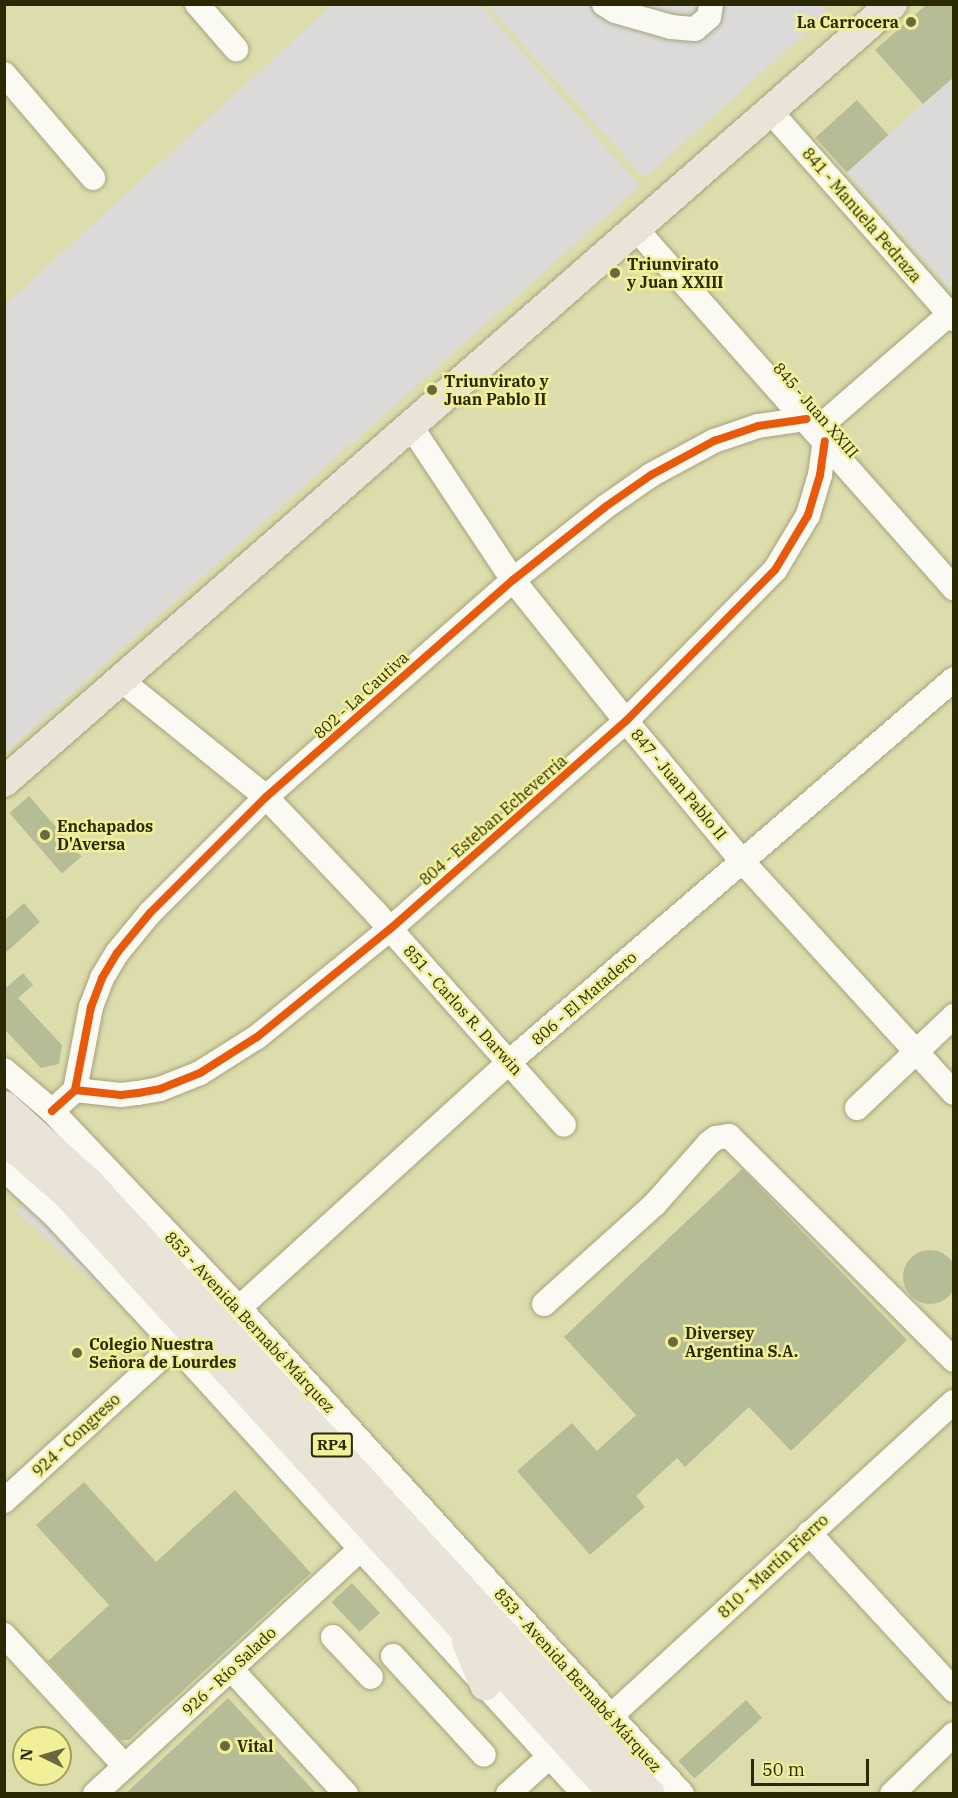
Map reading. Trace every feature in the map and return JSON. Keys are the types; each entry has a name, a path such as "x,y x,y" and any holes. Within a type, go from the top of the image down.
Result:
{"main road":[{"path":"4,782 892,4"},
{"name":"853 - Avenida Bernabé Márquez","path":"4,1106 90,1183 230,1316 603,1724 650,1794"},
{"name":"RP4","path":"4,1139 66,1194 614,1794"},
{"path":"461,1625 485,1686"}],"street":[{"path":"197,4 236,49"},
{"path":"604,4 615,11 671,27 695,29 709,17 711,4"},
{"path":"4,74 93,178"},
{"name":"841 - Manuela Pedraza","path":"770,111 952,314"},
{"name":"845 - Juan XXIII","path":"636,229 954,588"},
{"path":"816,430 952,314"},
{"name":"847 - Juan Pablo II","path":"410,425 513,580 626,721 742,861 954,1093"},
{"name":"802 - La Cautiva","path":"75,1090 91,1007 102,978 117,953 150,913 266,797 513,580 604,507 686,454 740,431 816,430"},
{"name":"804 - Esteban Echeverría","path":"75,1090 121,1095 160,1089 200,1073 257,1037 390,929 626,721 776,570 789,552 814,499 816,430"},
{"name":"806 - El Matadero","path":"230,1316 509,1062 954,679"},
{"name":"851 - Carlos R. Darwin","path":"121,680 266,797 390,929 564,1125"},
{"path":"857,1108 954,1016"},
{"name":"853 - Avenida Bernabé Márquez","path":"4,1070 52,1111 230,1316"},
{"path":"52,1111 75,1090"},
{"path":"544,1304 654,1205 709,1143 723,1135 729,1136 743,1149 954,1360"},
{"path":"4,1169 56,1217 175,1345 584,1794"},
{"name":"924 - Congreso","path":"4,1501 175,1345"},
{"name":"810 - Martín Fierro","path":"603,1724 954,1402"},
{"path":"809,1533 954,1690"},
{"name":"926 - Río Salado","path":"95,1794 362,1548"},
{"path":"4,1635 125,1766"},
{"path":"333,1636 371,1677"},
{"path":"393,1656 484,1755"},
{"path":"231,1669 346,1794"},
{"name":"853 - Avenida Bernabé Márquez","path":"603,1724 682,1794"},
{"path":"892,1794 954,1734"},
{"path":"508,1794 550,1756"}],"shaded area":[{"path":"823,4 828,13 644,178 487,5"},
{"path":"332,5 481,5 640,186 5,753 5,305"},
{"path":"953,77 953,287 947,286 846,172"},
{"path":"29,1199 165,1346 16,1211"}],"building":[{"path":"927,4 954,4 954,77 923,104 875,50"},
{"path":"857,100 888,135 847,172 815,137"},
{"name":"Enchapados D'Aversa","path":"29,796 81,856 62,873 9,813"},
{"path":"24,903 40,922 4,954 4,921"},
{"path":"23,973 33,985 18,998 62,1045 59,1064 41,1068 4,1029 4,984 7,987"},
{"path":"742,1169 907,1340 791,1451 749,1407 685,1467 677,1458 636,1496 645,1507 590,1555 517,1471 572,1423 597,1451 636,1415 564,1337"},
{"path":"930,1250 940,1252 949,1258 955,1267 957,1277 955,1287 949,1296 940,1302 930,1304 920,1302 911,1296 905,1287 903,1277 905,1267 911,1258 920,1252"},
{"path":"84,1482 156,1562 235,1490 311,1573 129,1740 120,1740 48,1661 109,1605 36,1525"},
{"path":"352,1583 380,1613 359,1632 332,1602"},
{"name":"Vital","path":"228,1698 317,1794 125,1794"},
{"path":"746,1700 762,1718 694,1779 678,1761"}],"cycle path":[{"path":"52,1111 75,1090 91,1007 102,978 117,953 150,913 266,797 513,580 605,507 651,475 714,441 758,426 806,419"},
{"path":"75,1090 121,1095 138,1093 160,1089 200,1073 257,1037 390,929 626,721 775,570 808,515 820,475 825,441"}],"place":[{"name":"La Carrocera","path":"911,22"},
{"name":"Triunvirato y Juan XXIII","path":"615,273"},
{"name":"Triunvirato y Juan Pablo II","path":"432,390"},
{"name":"Enchapados D'Aversa","path":"45,835"},
{"name":"Diversey Argentina S.A.","path":"673,1342"},
{"name":"Colegio Nuestra Señora de Lourdes","path":"77,1353"},
{"name":"Vital","path":"225,1746"}]}
